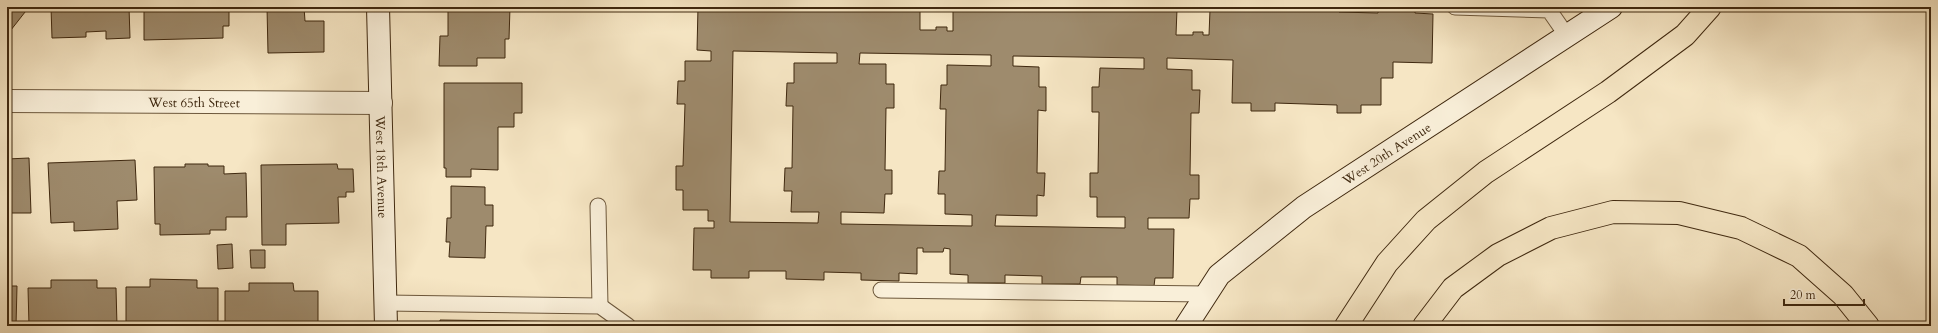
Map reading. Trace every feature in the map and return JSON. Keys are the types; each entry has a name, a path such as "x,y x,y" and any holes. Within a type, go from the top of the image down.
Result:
{"highway":[{"path":"1346,326 1387,263 1426,220 1486,172 1608,92 1685,35 1710,7"},
{"path":"1424,326 1453,288 1498,255 1551,228 1613,212 1679,213 1741,228 1799,256 1843,295 1868,326"}],"street":[{"name":"West 18th Avenue","path":"378,7 386,326"},
{"name":"West 20th Avenue","path":"1186,326 1219,276 1304,207 1611,7"},
{"name":"West 65th Street","path":"7,101 381,103"}],"lane":[{"path":"1455,7 1549,10 1567,36"},
{"path":"598,206 600,306"},
{"path":"881,290 1206,294"},
{"path":"386,303 600,306 628,326"}],"building":[{"path":"7,7 29,7 7,35"},
{"path":"51,7 129,7 130,38 106,39 106,31 86,32 86,37 52,38"},
{"path":"144,7 220,7 220,10 229,10 229,26 223,26 223,38 144,40"},
{"path":"267,7 304,7 305,21 324,21 324,52 268,53"},
{"path":"448,7 510,7 509,39 505,39 505,58 477,58 477,66 439,66 440,36 448,36"},
{"path":"698,7 920,7 920,30 936,30 936,27 947,27 947,31 953,31 953,7 1159,7 1158,9 1177,9 1176,35 1193,35 1193,32 1203,32 1203,35 1209,35 1210,10 1229,10 1229,7 1266,7 1266,11 1304,11 1304,7 1340,7 1339,12 1378,13 1378,7 1415,7 1415,13 1433,14 1432,63 1393,62 1393,78 1381,78 1381,105 1361,105 1361,113 1337,113 1337,105 1275,103 1275,111 1251,111 1251,103 1232,103 1233,60 1167,58 1167,69 1192,70 1192,90 1200,90 1199,113 1191,113 1190,175 1199,175 1199,199 1190,199 1189,218 1148,218 1148,229 1174,229 1173,278 1155,278 1154,286 1117,285 1117,277 1081,277 1080,284 1042,284 1042,276 1005,275 1005,283 968,283 968,275 950,274 950,249 944,248 943,252 923,252 923,248 917,248 917,274 899,273 899,281 861,280 861,273 824,272 824,280 786,279 786,271 749,271 749,278 711,278 711,270 693,270 694,228 714,228 714,221 708,221 708,210 683,210 683,190 676,190 676,166 683,166 685,104 677,104 678,81 685,81 685,61 711,61 711,51 697,50","holes":["733,51 837,53 837,63 794,63 794,83 787,83 786,106 793,106 792,168 785,168 784,191 792,191 791,212 819,212 818,223 730,222","860,53 991,55 991,66 947,65 947,85 941,85 940,109 946,109 945,171 939,171 938,194 945,194 945,214 972,215 972,226 841,224 841,212 884,213 885,194 892,194 892,170 885,170 886,108 894,108 894,84 886,84 886,64 859,64","1013,56 1144,58 1144,69 1100,68 1099,87 1092,87 1092,112 1099,112 1098,173 1090,173 1090,197 1097,197 1097,217 1125,217 1125,228 995,226 996,215 1037,216 1037,195 1044,196 1045,173 1037,173 1038,110 1046,111 1046,87 1039,87 1039,67 1013,66"]},
{"path":"444,83 522,83 522,113 514,113 514,127 498,127 498,170 471,169 471,177 446,177 446,168 444,168"},
{"path":"29,158 31,213 7,213 7,159"},
{"path":"135,160 137,200 117,201 118,229 74,231 74,222 51,223 48,163"},
{"path":"185,164 224,166 224,174 246,173 247,217 226,217 226,230 210,230 210,234 160,235 160,224 155,224 154,167 185,167"},
{"path":"337,164 338,169 353,169 354,192 346,192 346,197 338,197 339,223 286,224 286,245 262,245 261,165"},
{"path":"451,186 485,187 485,205 493,205 493,226 486,226 485,258 449,257 450,242 446,242 447,218 451,218"},
{"path":"232,244 233,268 218,269 217,245"},
{"path":"250,250 265,250 265,268 251,268"},
{"path":"150,279 197,280 197,288 218,288 218,326 126,326 126,287 150,287"},
{"path":"51,280 97,280 97,288 116,288 117,326 29,326 28,288 51,288"},
{"path":"249,283 293,283 294,291 318,291 318,326 225,326 225,291 249,291"},
{"path":"7,286 17,286 16,326 7,326"},
{"path":"440,320 593,322 606,326 440,326"}]}
